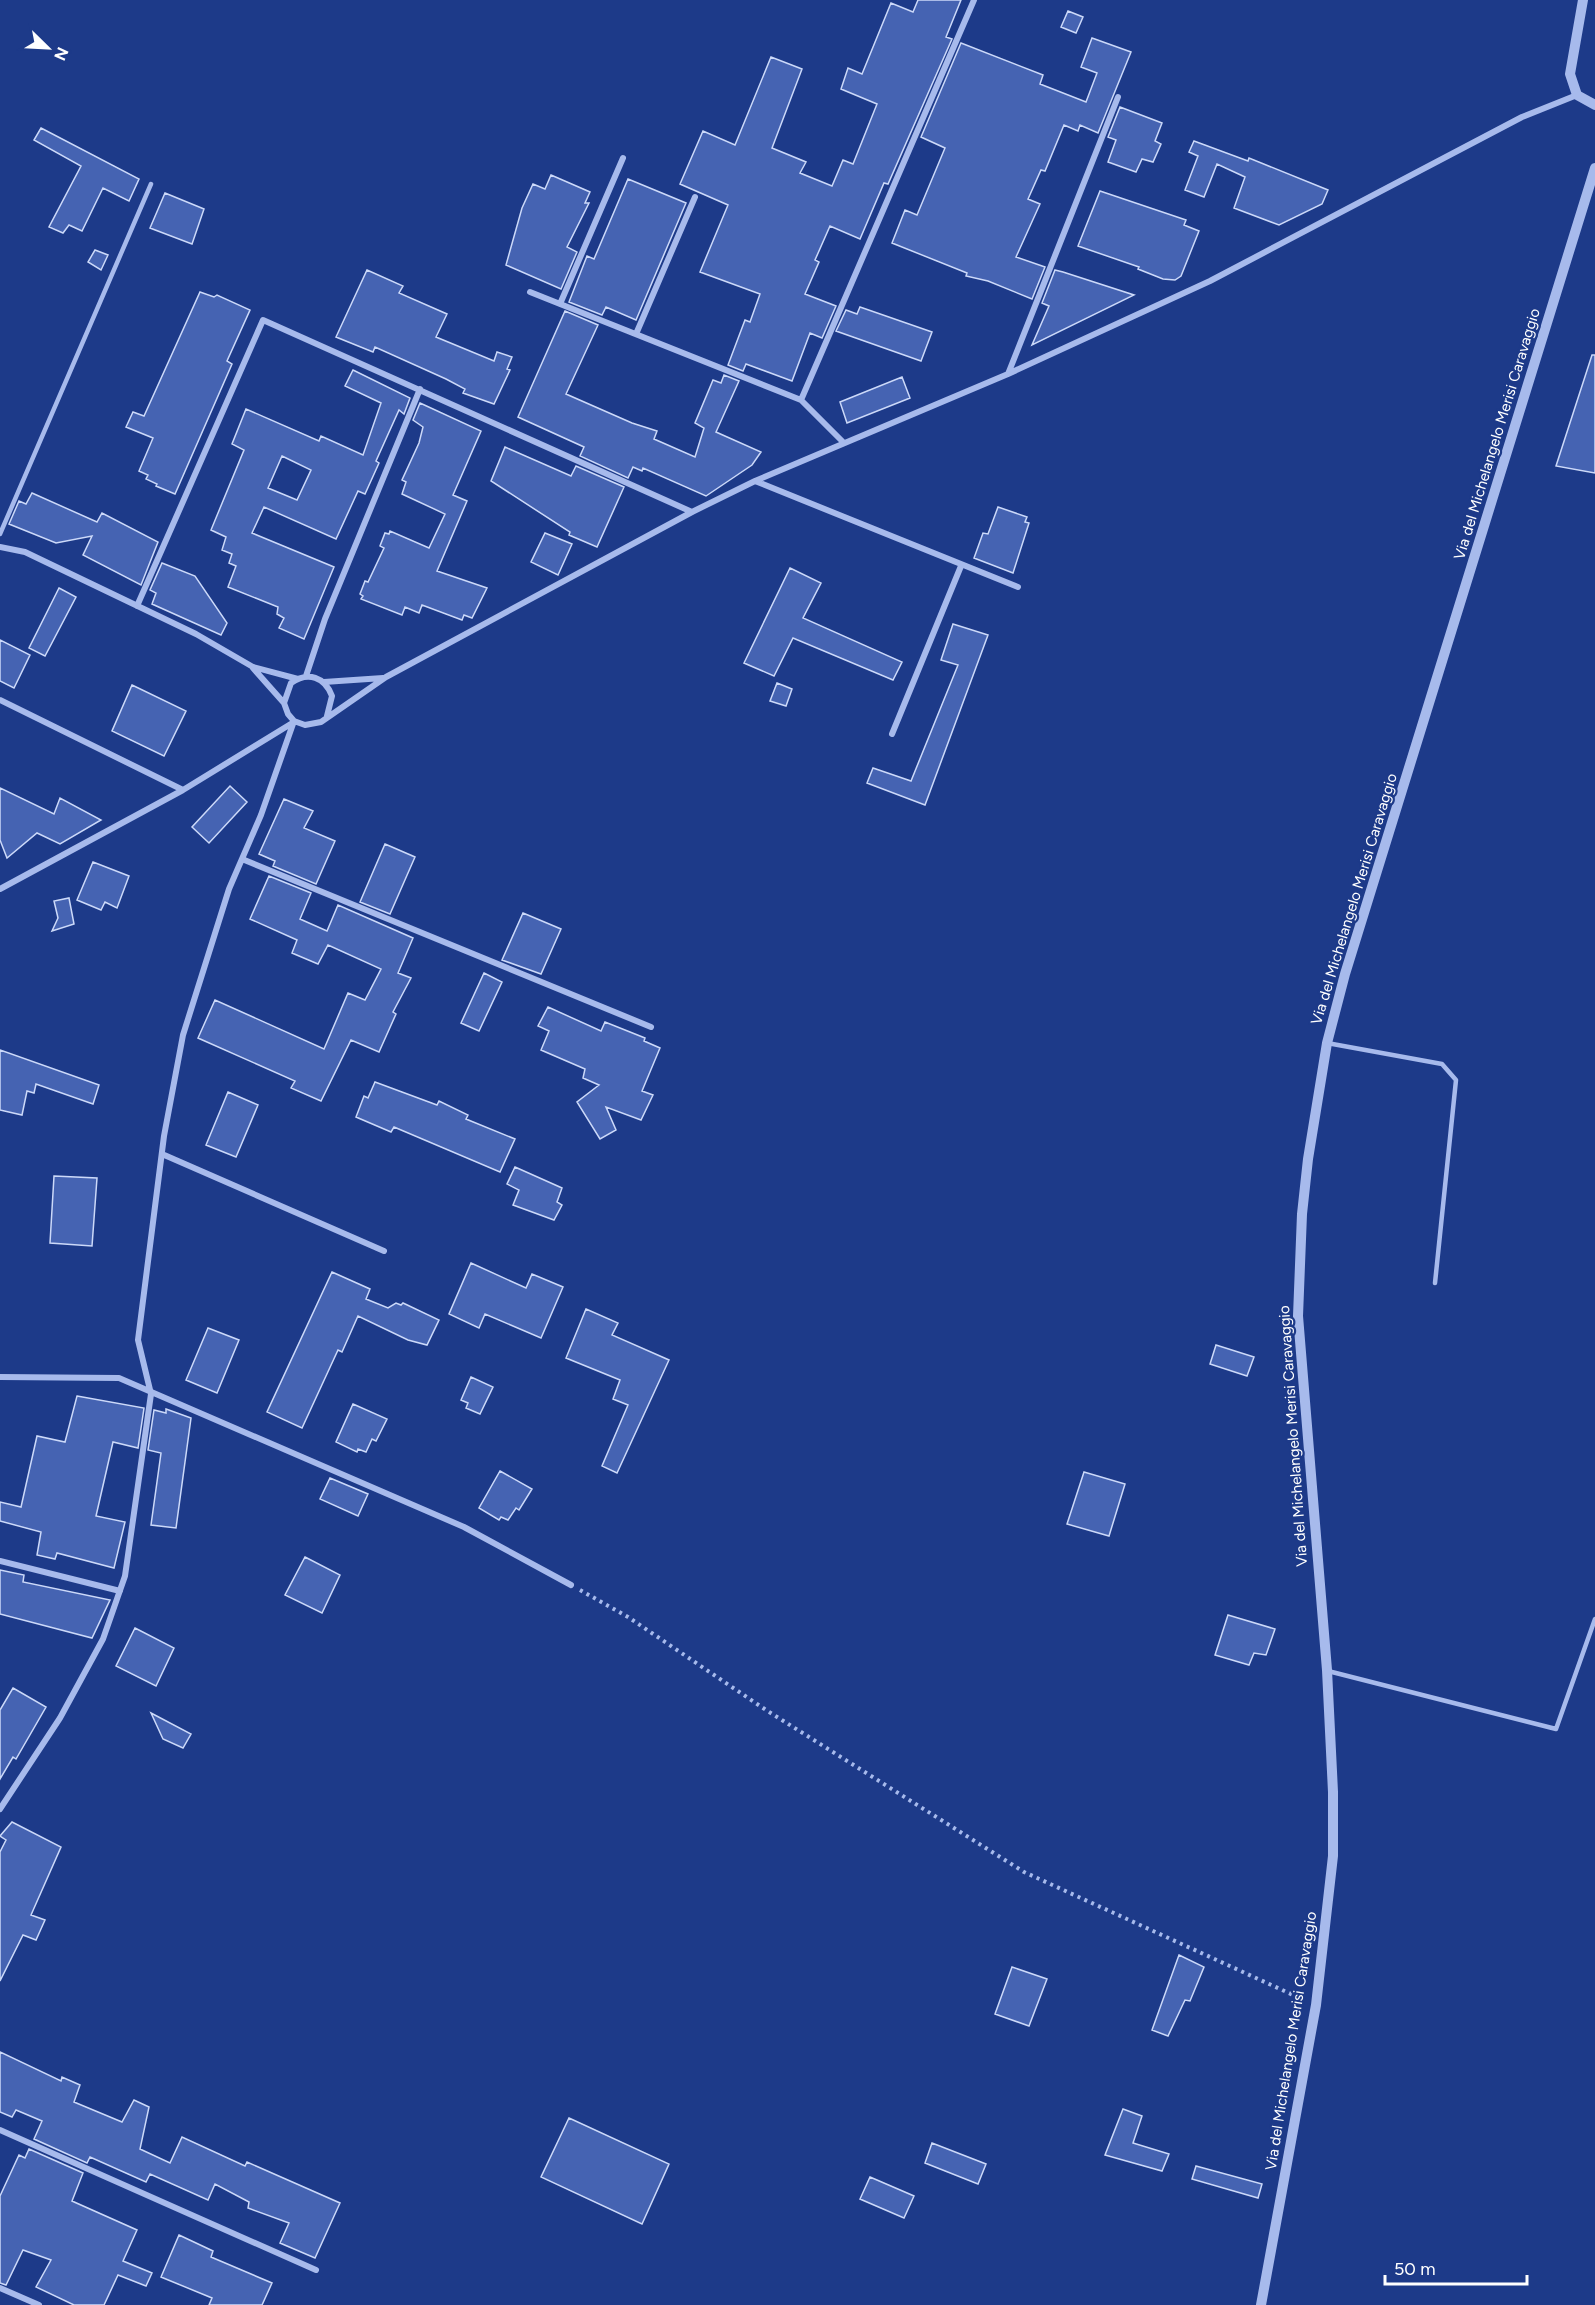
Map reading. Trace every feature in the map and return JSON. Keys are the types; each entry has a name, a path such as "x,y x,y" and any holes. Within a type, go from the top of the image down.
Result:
{"street":[{"path":"801,400 974,0"},
{"path":"1583,0 1570,74 1577,94 1595,105"},
{"path":"253,667 284,703 288,714 294,721 313,725 386,677 692,512 755,481 1008,374 1210,281 1522,117 1577,94"},
{"path":"1008,374 1118,97"},
{"path":"560,304 623,158"},
{"name":"Via del Michelangelo Merisi Caravaggio","path":"1261,2305 1316,2005 1333,1856 1333,1792 1327,1670 1298,1316 1306,1181 1328,1043 1349,963 1595,168"},
{"path":"636,334 695,197"},
{"path":"530,292 801,400 844,443"},
{"path":"137,606 263,320 692,512"},
{"path":"306,676 325,619 420,389"},
{"path":"755,481 961,566 1018,587"},
{"path":"0,547 25,552 196,634 253,667 298,678"},
{"path":"892,734 961,566"},
{"path":"284,703 285,694 291,683 298,678 306,676 323,682 386,677"},
{"path":"323,682 332,696 327,716"},
{"path":"0,700 183,790"},
{"path":"0,889 183,790 294,721"},
{"path":"0,1809 60,1718 103,1639 127,1566 152,1394 138,1340 162,1154 183,1035 229,890 261,815 294,721"},
{"path":"242,859 651,1027"},
{"path":"162,1154 384,1251"},
{"path":"0,1377 119,1378 465,1527 571,1585"},
{"path":"0,1561 120,1591"},
{"path":"0,2130 316,2270"},
{"path":"0,2288 39,2305"}],"lane":[{"path":"0,534 151,184"},
{"path":"1328,1043 1442,1064 1456,1080 1435,1283"},
{"path":"1327,1670 1556,1729 1595,1619"}],"path":[{"path":"571,1585 628,1617 766,1710 1023,1872 1316,2005"}],"building":[{"path":"918,0 961,0 946,37 952,39 888,184 884,183 860,239 830,226 815,260 819,262 805,294 836,306 822,338 810,333 792,381 746,364 743,371 728,365 745,320 750,322 760,294 700,272 728,205 680,184 703,131 735,145 771,57 802,69 772,148 806,162 800,173 832,186 843,160 853,164 877,104 841,89 848,68 862,74 891,3 913,12"},
{"path":"1068,11 1083,17 1076,33 1061,27"},
{"path":"1092,38 1131,52 1098,133 1080,125 1078,131 1064,125 1045,171 1041,170 1028,199 1040,204 1016,257 1045,267 1032,299 988,281 966,276 967,273 892,243 905,210 917,215 945,148 921,137 961,43 1043,75 1040,84 1086,102 1097,73 1081,67"},
{"path":"1120,107 1162,123 1155,141 1161,144 1153,162 1142,159 1136,172 1108,162 1116,140 1108,137"},
{"path":"41,128 139,179 129,201 103,188 82,231 69,225 63,233 49,227 81,166 34,140"},
{"path":"1194,141 1248,161 1249,158 1328,190 1322,204 1279,225 1234,208 1245,177 1217,164 1204,197 1185,190 1198,156 1189,152"},
{"path":"551,175 590,192 585,203 589,203 567,247 577,252 561,289 506,265 522,208 533,184 545,189"},
{"path":"628,179 686,203 636,320 606,307 602,315 569,302 587,256 594,259"},
{"path":"1100,191 1186,220 1184,225 1199,231 1181,276 1175,280 1163,279 1138,269 1139,267 1078,246"},
{"path":"165,193 204,209 192,244 150,228"},
{"path":"95,250 108,255 101,270 88,262"},
{"path":"367,270 403,286 399,293 447,314 436,337 494,361 497,352 512,357 507,369 510,370 494,404 463,393 465,389 446,379 375,347 373,352 336,337"},
{"path":"1055,270 1134,295 1032,345 1049,306 1042,303"},
{"path":"200,292 214,297 217,295 250,310 227,361 232,364 175,494 156,486 157,484 146,479 148,475 139,471 153,438 126,427 133,412 144,416"},
{"path":"860,307 932,332 921,361 836,331 846,310 857,314"},
{"path":"565,311 598,325 566,394 632,423 657,431 654,439 695,457 704,428 695,423 713,380 721,383 724,375 739,381 716,432 761,452 752,465 706,496 643,468 642,471 633,467 628,478 580,456 584,447 518,417"},
{"path":"1592,355 1595,355 1595,473 1556,466"},
{"path":"353,370 410,398 404,414 399,410 376,461 379,463 365,494 358,491 336,539 264,507 252,533 334,567 304,639 279,628 284,618 277,614 278,607 228,587 236,566 229,563 232,554 222,550 226,537 211,530 244,450 232,444 246,409 319,441 321,436 363,455 381,403 345,386","holes":["282,456 311,470 297,500 268,488"]},
{"path":"902,377 910,398 847,423 840,402"},
{"path":"420,403 481,431 453,495 467,501 437,571 487,588 472,618 464,615 462,620 422,605 419,613 405,607 402,615 361,599 363,596 360,594 365,581 368,582 384,548 380,546 385,533 389,534 390,531 429,548 445,514 402,494 406,482 402,480 419,443 423,427 413,420"},
{"path":"505,447 571,476 576,466 624,487 597,547 569,535 570,532 491,481"},
{"path":"32,493 97,522 102,513 158,542 141,585 83,555 92,536 56,543 9,524 19,501 26,504"},
{"path":"998,507 1027,517 1025,522 1029,523 1013,573 974,558 983,533 988,534"},
{"path":"545,533 572,544 558,575 531,562"},
{"path":"162,563 195,576 227,623 221,635 152,604 156,593 150,590"},
{"path":"790,568 821,583 803,618 902,662 893,680 793,638 774,676 744,663"},
{"path":"59,588 76,597 45,656 29,648"},
{"path":"953,624 988,635 925,805 867,783 873,768 911,781 958,665 941,660"},
{"path":"0,640 30,655 14,688 0,681"},
{"path":"777,683 792,689 786,706 770,701"},
{"path":"132,685 186,711 164,756 112,731"},
{"path":"230,786 247,802 209,843 192,827"},
{"path":"0,788 54,814 60,798 101,820 60,844 37,833 7,858 0,840"},
{"path":"284,799 313,811 304,828 335,841 316,884 273,866 275,861 259,854"},
{"path":"385,844 415,857 390,914 360,902"},
{"path":"93,862 129,876 117,908 105,902 101,910 77,900"},
{"path":"269,876 311,893 300,919 327,931 338,905 413,938 398,973 411,978 393,1012 396,1014 379,1052 351,1040 321,1101 291,1088 295,1081 198,1038 215,1000 324,1049 348,993 365,1000 381,969 328,945 318,964 292,953 297,940 250,919"},
{"path":"69,898 74,924 52,931 58,918 54,901"},
{"path":"523,913 561,929 541,974 502,960"},
{"path":"484,973 502,982 479,1031 461,1023"},
{"path":"548,1007 601,1031 605,1022 645,1038 644,1041 660,1048 642,1091 653,1095 641,1120 606,1107 616,1130 600,1139 577,1102 599,1085 583,1078 585,1069 541,1050 549,1031 538,1026"},
{"path":"0,1050 99,1085 93,1104 36,1084 34,1093 27,1091 22,1115 0,1110"},
{"path":"375,1082 437,1105 439,1101 468,1115 466,1119 515,1139 500,1172 394,1127 391,1132 356,1117 364,1096 368,1098"},
{"path":"228,1092 258,1105 236,1157 206,1145"},
{"path":"515,1167 562,1188 557,1202 562,1205 554,1220 513,1205 519,1190 507,1184"},
{"path":"54,1176 97,1178 92,1246 50,1243"},
{"path":"471,1263 526,1288 532,1274 563,1287 541,1338 485,1314 479,1328 449,1314"},
{"path":"332,1272 370,1289 366,1299 388,1308 396,1303 401,1305 403,1303 439,1320 427,1345 408,1340 358,1316 342,1352 338,1350 302,1428 267,1412"},
{"path":"586,1309 618,1323 612,1335 669,1360 617,1473 602,1466 628,1405 613,1399 620,1380 566,1358"},
{"path":"208,1328 239,1340 217,1393 186,1380"},
{"path":"1216,1345 1254,1357 1247,1376 1210,1364"},
{"path":"471,1377 493,1387 480,1414 466,1408 468,1403 461,1400"},
{"path":"77,1396 144,1408 138,1448 113,1442 96,1516 125,1522 114,1568 57,1553 55,1559 37,1555 41,1532 0,1521 0,1502 21,1507 37,1436 65,1442"},
{"path":"353,1404 387,1419 376,1441 372,1439 366,1452 358,1449 357,1452 336,1442"},
{"path":"166,1409 191,1418 176,1528 151,1525 161,1453 148,1450 154,1410 166,1413"},
{"path":"500,1471 532,1489 519,1510 516,1508 508,1520 501,1517 499,1520 479,1508"},
{"path":"1084,1472 1125,1484 1109,1536 1067,1524"},
{"path":"330,1478 368,1494 358,1516 320,1499"},
{"path":"305,1557 340,1575 322,1613 285,1595"},
{"path":"0,1570 24,1575 23,1582 110,1600 92,1638 0,1614"},
{"path":"1228,1615 1275,1629 1266,1655 1254,1653 1249,1665 1215,1655"},
{"path":"135,1628 174,1648 156,1686 116,1666"},
{"path":"13,1688 46,1707 16,1759 13,1757 0,1779 0,1710"},
{"path":"151,1713 191,1734 183,1748 163,1739"},
{"path":"12,1822 61,1847 31,1915 45,1920 36,1940 23,1935 0,1981 0,1852 6,1840 0,1836"},
{"path":"1179,1955 1204,1967 1190,2001 1185,2000 1168,2036 1152,2030"},
{"path":"1012,1967 1047,1979 1029,2026 995,2014"},
{"path":"0,2052 61,2081 62,2077 80,2085 74,2102 122,2122 134,2100 149,2107 140,2149 170,2163 182,2137 245,2166 247,2162 340,2203 315,2258 280,2243 289,2223 248,2208 249,2202 215,2184 208,2200 150,2174 146,2182 90,2157 87,2163 34,2139 42,2121 16,2110 12,2117 0,2112"},
{"path":"1123,2109 1142,2116 1133,2143 1169,2154 1162,2171 1105,2155"},
{"path":"569,2118 669,2164 642,2224 541,2177"},
{"path":"932,2143 986,2164 978,2184 925,2163"},
{"path":"29,2149 83,2173 72,2201 137,2230 123,2261 152,2273 146,2286 118,2275 104,2305 74,2305 36,2287 51,2260 23,2250 6,2285 0,2283 0,2196 19,2155 25,2158"},
{"path":"1196,2166 1262,2184 1258,2198 1192,2179"},
{"path":"870,2177 914,2196 904,2218 860,2199"},
{"path":"179,2235 213,2251 211,2257 272,2283 262,2305 209,2305 212,2298 161,2277"}]}
